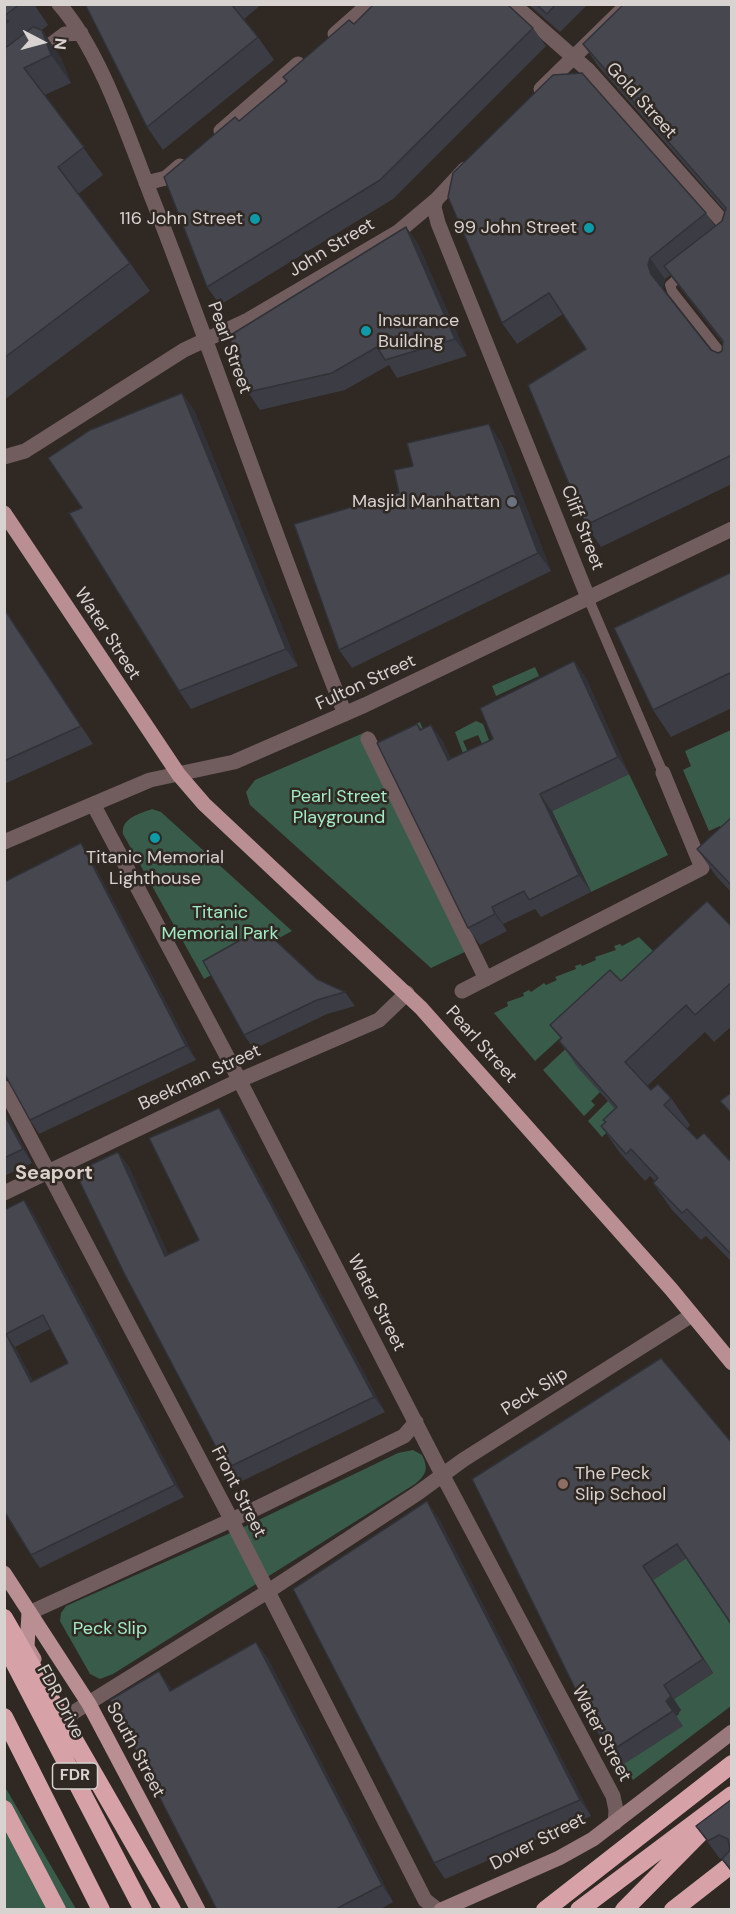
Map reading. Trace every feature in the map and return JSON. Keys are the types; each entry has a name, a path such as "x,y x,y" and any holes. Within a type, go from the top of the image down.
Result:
{"highway":[{"path":"4,1618 173,1910"},
{"name":"FDR Drive","path":"4,1643 142,1910"},
{"name":"FDR","path":"4,1718 102,1910"},
{"path":"545,1910 732,1764"},
{"path":"579,1910 732,1795"},
{"path":"624,1910 732,1803"},
{"path":"4,1809 57,1910"},
{"path":"673,1910 732,1864"}],"main road":[{"name":"Water Street","path":"4,513 179,775"},
{"name":"Pearl Street","path":"179,775 204,804 407,993 457,1046 732,1363"},
{"name":"South Street","path":"4,1573 89,1704 198,1910"},
{"path":"29,1613 27,1647 173,1910"},
{"name":"Dover Street","path":"440,1910 559,1858 593,1839 732,1732"}],"street":[{"name":"Pearl Street","path":"59,4 81,33 97,63 146,183 345,714"},
{"path":"208,143 369,4"},
{"name":"Gold Street","path":"513,4 574,56 730,236"},
{"path":"533,98 628,4"},
{"path":"4,80 65,33 81,33"},
{"name":"John Street","path":"4,457 25,451 184,350 248,320 398,232 436,200 478,155"},
{"path":"146,183 166,178 190,158"},
{"name":"Cliff Street","path":"436,200 434,207 438,223 589,600"},
{"name":"Fulton Street","path":"4,842 150,780 234,762 345,714 589,600 732,529"},
{"path":"368,739 486,979 462,991"},
{"name":"Cliff Street","path":"486,979 702,867 663,773"},
{"name":"Water Street","path":"93,804 240,1080 443,1476 612,1796 616,1810 615,1823"},
{"name":"Beekman Street","path":"4,1193 240,1080 379,1020 407,993"},
{"name":"Front Street","path":"4,1088 231,1520 425,1900 440,1910"},
{"name":"Peck Slip","path":"66,1717 267,1593 443,1476 463,1460 692,1315"},
{"path":"29,1613 231,1520 404,1436 416,1422"}],"lane":[{"path":"690,268 673,281 670,285 672,291 732,367"},
{"name":"Cliff Street","path":"589,600 663,773"}],"green space":[{"path":"535,667 539,676 496,696 492,686"},
{"path":"476,721 483,724 489,740 482,744 478,735 463,741 472,761 467,764 455,732"},
{"name":"Pearl Street Playground","path":"420,722 425,734 473,948 431,968 250,805 246,792 255,780 368,731 375,744"},
{"path":"731,730 732,834 729,836 720,826 709,831 683,770 691,766 685,751"},
{"path":"629,774 668,855 591,892 552,811"},
{"name":"Titanic Memorial Park","path":"152,809 161,812 292,931 204,979 123,834 128,820"},
{"path":"639,937 654,952 535,1061 494,1013 508,1006 507,1002 524,996 523,993 529,990 531,992 544,983 546,985 557,980 555,977 576,969 575,966 581,964 582,966 596,960 595,957 616,950 614,946 620,944 622,946"},
{"path":"588,1028 600,1092 591,1101 595,1105 584,1116 543,1070"},
{"path":"612,1097 627,1113 602,1137 588,1121"},
{"name":"Peck Slip","path":"413,1450 422,1455 426,1468 422,1478 415,1484 113,1674 100,1679 90,1674 60,1621 61,1613 66,1606 246,1526 398,1453"},
{"path":"688,1557 731,1625 731,1706 633,1780 623,1764 682,1726 676,1716 679,1714 674,1699 713,1673 653,1580"},
{"path":"5,1787 76,1909 5,1909"}],"building":[{"path":"4,4 20,4 4,16"},
{"path":"85,4 231,4 258,37 147,127"},
{"path":"374,4 507,4 533,28 380,180 207,287 164,177 235,117 239,121 287,81 283,77 349,20 354,24"},
{"path":"536,4 556,4 547,14"},
{"path":"624,4 732,4 732,455 586,525 528,385 586,349 549,293 502,323 448,197 453,173 553,75 582,73 706,213 650,258 648,265 651,274 711,350 718,353 722,351 723,341 664,266 722,221 726,208 583,44"},
{"path":"33,27 42,30 51,55 24,68 84,147 58,167 130,263 4,358 4,49"},
{"name":"Insurance Building","path":"406,227 455,339 385,360 377,347 332,373 248,392 229,336"},
{"path":"182,393 286,649 179,691 69,513 82,508 48,458 90,430"},
{"path":"489,424 538,553 339,650 294,524 399,493 394,470 413,466 407,443"},
{"path":"732,572 732,672 653,710 614,628"},
{"path":"4,609 81,726 4,761"},
{"path":"574,661 618,757 540,794 579,875 529,900 524,891 492,907 495,914 468,928 377,743 417,724 420,730 431,725 448,760 493,739 480,708"},
{"path":"732,817 732,886 697,849"},
{"path":"81,843 186,1046 30,1120 4,1073 4,882"},
{"path":"707,901 732,927 732,982 695,1015 686,1005 625,1062 651,1090 658,1084 671,1098 664,1105 697,1139 704,1133 732,1163 732,1255 687,1209 682,1213 653,1183 658,1178 631,1149 626,1154 601,1126 606,1122 603,1120 617,1107 559,1041 562,1038 550,1025 610,970 621,981"},
{"path":"262,928 317,979 345,992 317,1000 244,1035 203,961"},
{"path":"732,1092 732,1114 720,1101"},
{"path":"219,1108 374,1397 227,1468 125,1275 75,1172 118,1152 165,1256 199,1240 149,1138"},
{"path":"4,1114 23,1149 4,1158"},
{"path":"24,1200 175,1485 31,1555 4,1511 4,1210","holes":["43,1315 68,1363 31,1382 6,1334"]},
{"path":"661,1358 732,1443 732,1625 677,1544 643,1566 703,1659 664,1685 671,1696 666,1701 673,1711 611,1751 598,1727 595,1729 472,1479"},
{"path":"427,1501 580,1800 434,1863 293,1589"},
{"path":"256,1642 382,1885 334,1910 217,1910 110,1700 159,1671 170,1691"},
{"path":"732,1799 732,1871 722,1859 730,1850 728,1839 719,1835 708,1841 696,1826"}],"place":[{"name":"116 John Street","path":"255,219"},
{"name":"99 John Street","path":"589,228"},
{"name":"Insurance Building","path":"366,331"},
{"name":"Masjid Manhattan","path":"512,502"},
{"name":"Titanic Memorial Lighthouse","path":"155,838"},
{"name":"The Peck Slip School","path":"563,1484"}],"district":[{"name":"Seaport","path":"54,1174"}]}
